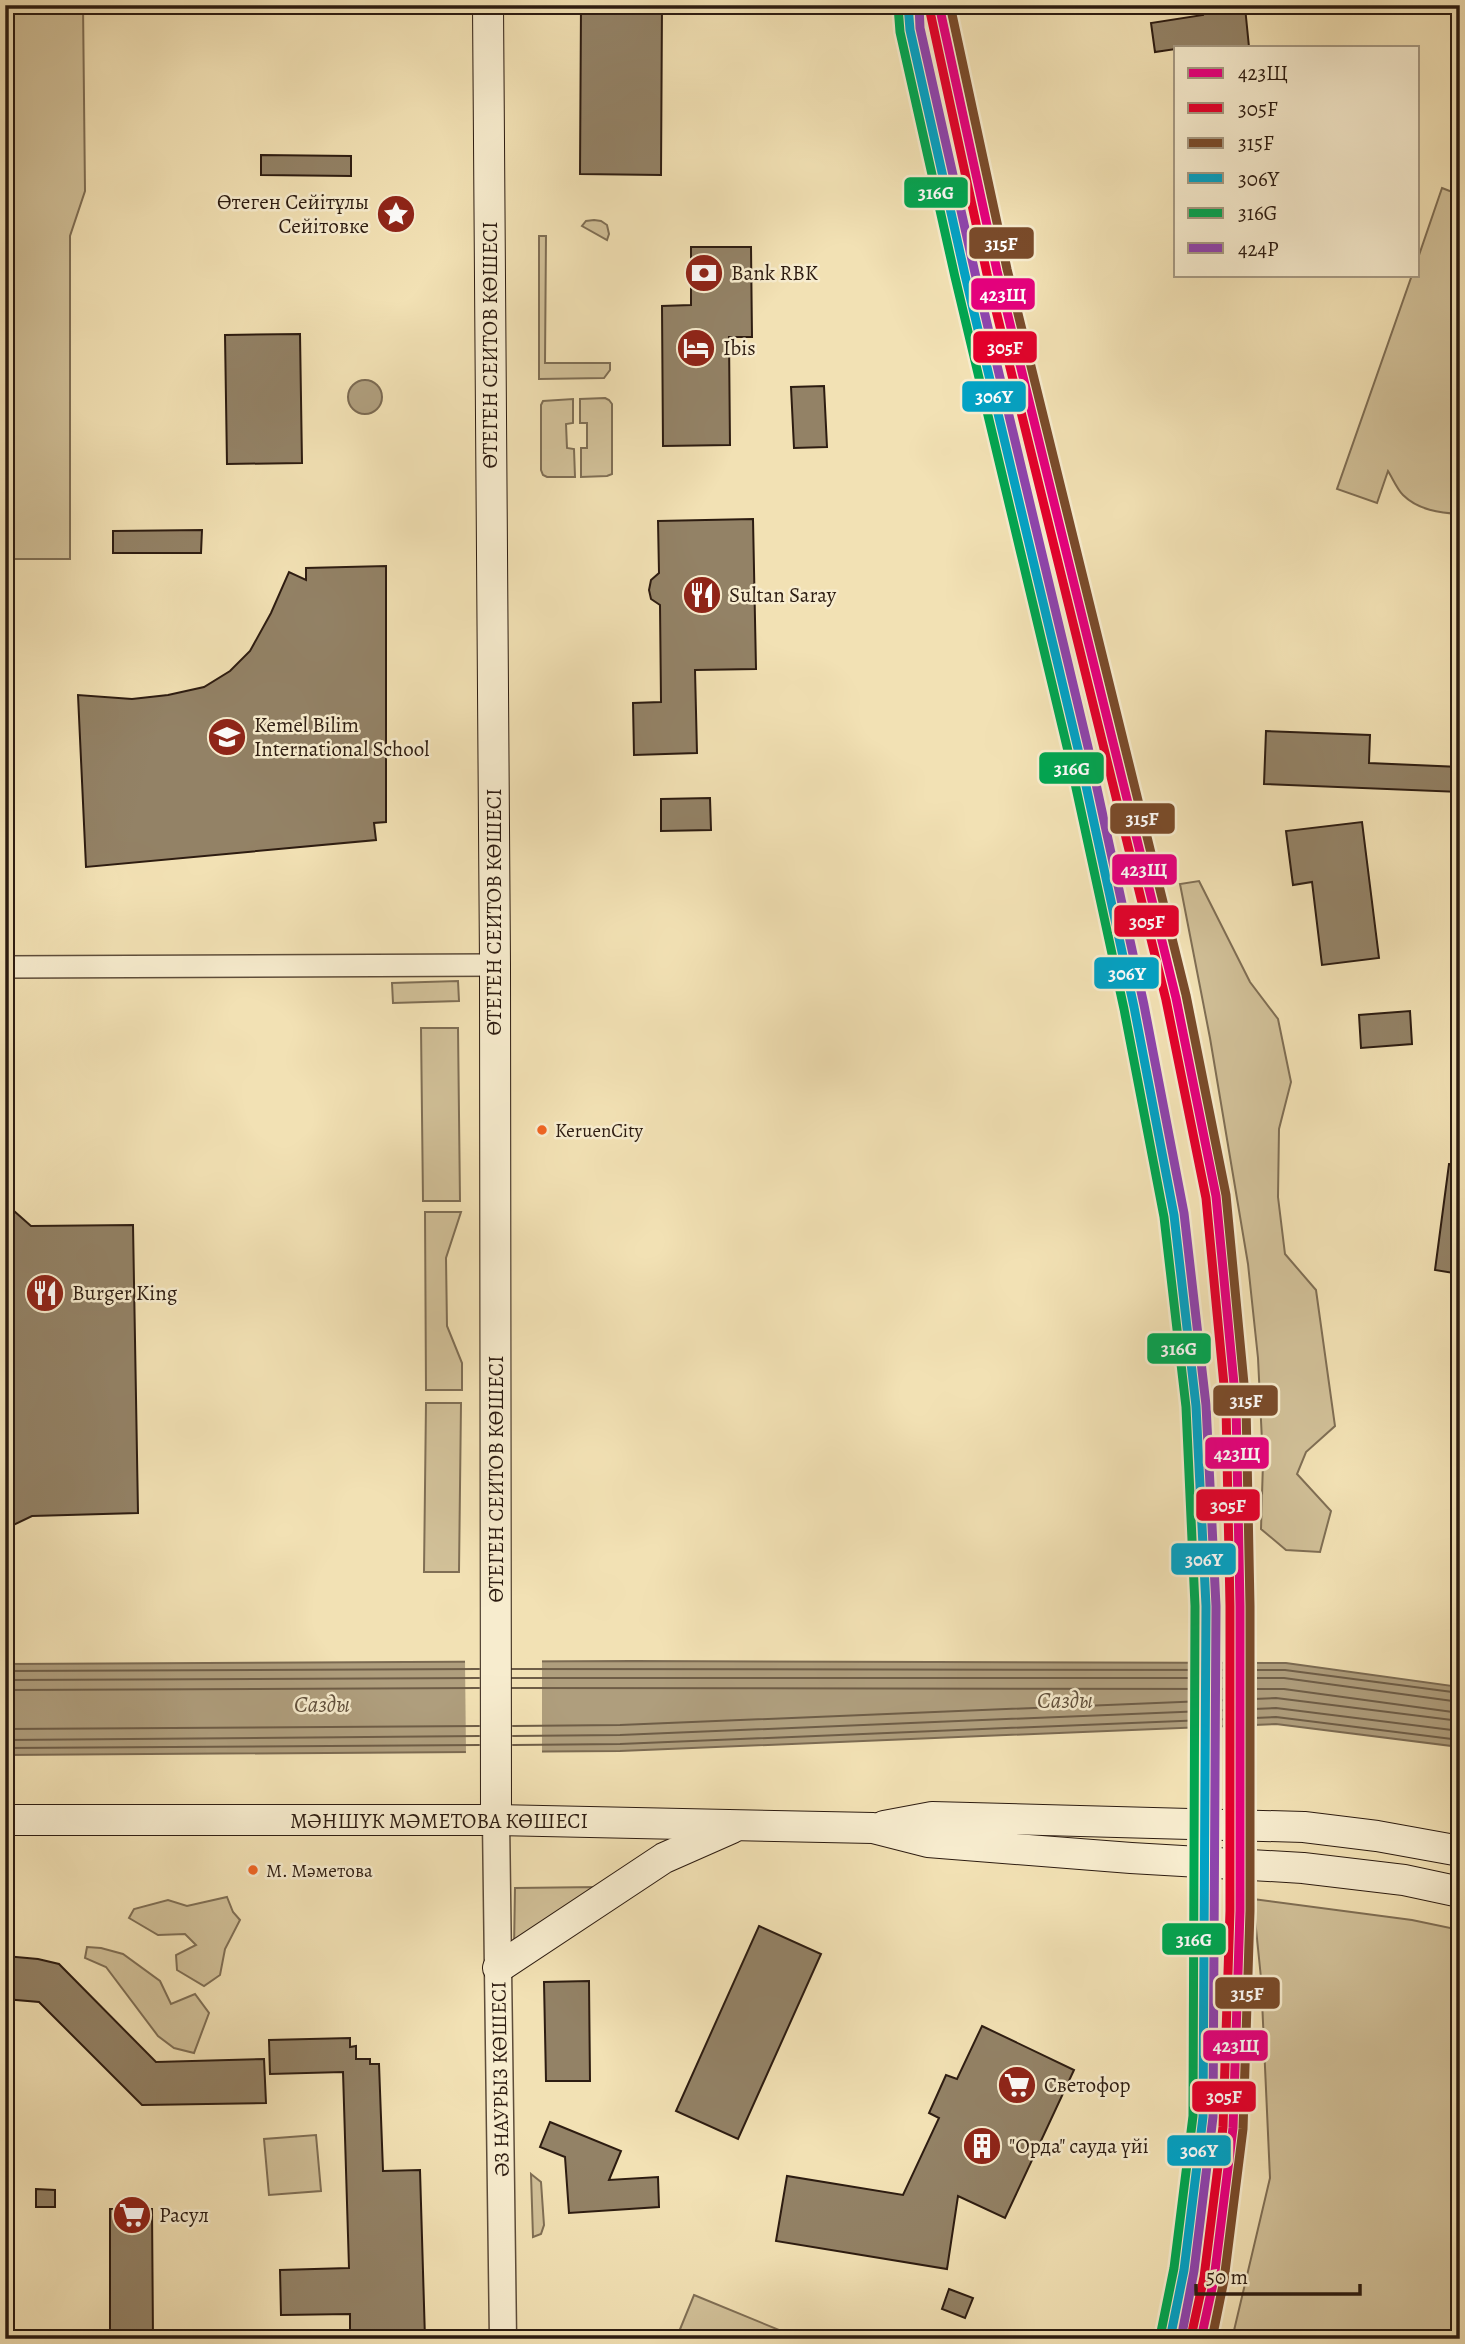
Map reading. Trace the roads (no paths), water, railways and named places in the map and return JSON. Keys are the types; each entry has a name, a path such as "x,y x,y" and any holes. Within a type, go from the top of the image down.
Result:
{"main road":[{"name":"ӨТЕГЕН СЕИТОВ КӨШЕСІ","path":"488,5 495,965 496,1819"},
{"name":"МӘНШҮК МӘМЕТОВА КӨШЕСІ","path":"5,1820 496,1819 873,1828 932,1817 1304,1827 1377,1836 1460,1851"},
{"path":"498,1968 664,1858 741,1824"},
{"name":"МӘНШҮК МӘМЕТОВА КӨШЕСІ","path":"873,1828 928,1842 1303,1868 1404,1880 1460,1892"}],"street":[{"path":"5,967 495,965"},
{"name":"ӘЗ НАУРЫЗ КӨШЕСІ","path":"496,1819 503,2339"}],"water":[{"path":"365,380 377,385 382,397 377,409 365,414 353,409 348,397 353,385"},
{"name":"Сазды","path":"634,1661 1286,1663 1460,1687 1460,1747 1276,1724 620,1751 5,1755 5,1664"}],"place":[{"name":"Өтеген Сейітұлы Сейітовке","path":"396,214"},
{"name":"Bank RBK","path":"704,273"},
{"name":"Ibis","path":"696,348"},
{"name":"Sultan Saray","path":"702,595"},
{"name":"Kemel Bilim International School","path":"227,737"},
{"name":"KeruenCity","path":"542,1130"},
{"name":"Burger King","path":"45,1293"},
{"name":"М. Мәметова","path":"253,1870"},
{"name":"Светофор","path":"1017,2085"},
{"name":"\"Орда\" сауда үйі","path":"982,2146"},
{"name":"Расул","path":"132,2215"}]}
